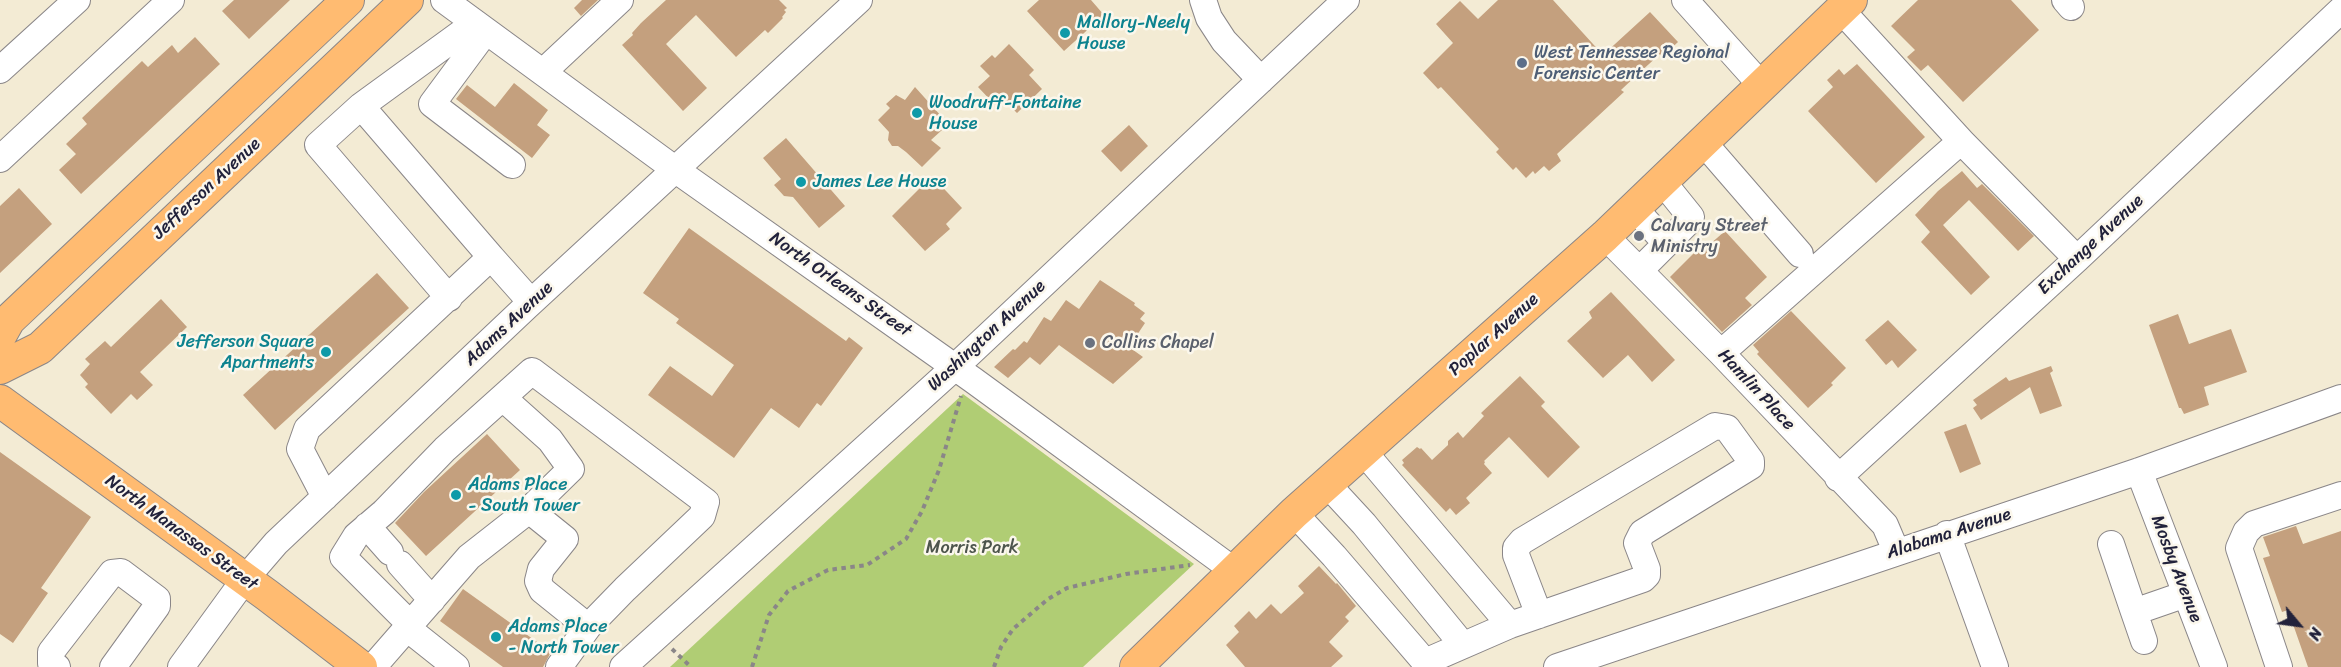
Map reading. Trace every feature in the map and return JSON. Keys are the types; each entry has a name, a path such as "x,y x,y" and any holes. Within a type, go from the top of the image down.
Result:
{"main road":[{"path":"0,336 9,320 348,0"},
{"name":"Jefferson Avenue","path":"0,368 40,348 407,0"},
{"name":"Poplar Avenue","path":"1136,667 1225,565 1294,513 1605,236 1846,5"},
{"name":"North Manassas Street","path":"0,401 245,579 361,667"}],"street":[{"path":"0,70 76,0"},
{"path":"0,159 171,0"},
{"name":"North Orleans Street","path":"444,0 676,170 964,373 1225,565"},
{"path":"543,72 620,0"},
{"name":"Adams Avenue","path":"181,667 245,579 276,543 531,302 859,0"},
{"path":"1203,0 1209,18 1224,41 1261,80"},
{"name":"Washington Avenue","path":"623,667 964,373 1261,80 1346,0"},
{"path":"1686,0 1762,86"},
{"path":"1846,5 1960,141 2077,259"},
{"name":"Exchange Avenue","path":"1838,478 2077,259 2341,10"},
{"path":"449,298 318,146 361,106 481,27"},
{"path":"481,27 432,104 512,165"},
{"path":"361,106 531,302"},
{"path":"1721,353 1960,141"},
{"path":"1703,142 1800,254"},
{"path":"1640,270 1691,217 1662,181"},
{"path":"1634,208 1666,243"},
{"name":"Hamlin Place","path":"1605,236 1721,353 1885,525 1896,551"},
{"path":"325,497 300,449 307,429 491,257"},
{"path":"456,667 409,626 343,557 356,536 445,449 532,371 706,502 702,516 625,588 588,627 559,667"},
{"path":"373,667 470,557 529,510 571,469 550,440 503,398"},
{"name":"Alabama Avenue","path":"1557,667 1615,658 1896,551 2139,471 2341,398"},
{"path":"1294,513 1425,662 1510,625 1539,615 1647,575 1647,569 1636,543 1642,533 1751,466 1751,461 1727,428 1715,426 1522,542 1516,548 1516,555 1539,615"},
{"path":"1363,451 1510,625"},
{"name":"Mosby Avenue","path":"2139,471 2214,667"},
{"path":"1327,484 1364,524 1462,644"},
{"path":"2279,667 2240,548 2246,532 2254,524 2341,495"},
{"path":"529,510 565,539 541,569 538,580 542,590 588,627"},
{"path":"367,526 432,600"},
{"path":"1947,534 1995,667"},
{"path":"2111,544 2144,642"},
{"path":"57,667 51,663 51,652 112,573 121,572 157,599 157,606 112,667"},
{"path":"2134,612 2186,594"}],"path":[{"path":"752,667 768,615 788,591 828,570 867,565 906,539 922,511 939,470 964,373"},
{"path":"994,667 1001,647 1013,628 1048,599 1067,588 1125,574 1180,567 1225,565"}],"green space":[{"name":"Morris Park","path":"963,394 1194,564 1083,667 670,667"}],"building":[{"path":"234,0 290,0 249,39 222,11"},
{"path":"582,0 598,0 581,16 574,8"},
{"path":"666,0 779,0 787,8 784,10 786,12 783,18 768,33 765,30 736,57 696,15 666,44 707,88 683,111 622,45"},
{"name":"Mallory-Neely House","path":"1039,0 1091,0 1104,15 1064,51 1027,11"},
{"path":"1498,0 1553,0 1603,55 1650,12 1678,42 1662,57 1660,54 1638,74 1621,90 1624,92 1557,154 1561,161 1549,171 1544,166 1535,174 1533,171 1526,178 1516,167 1513,170 1496,152 1499,149 1441,87 1438,89 1423,73 1453,43 1436,24 1460,1 1478,19"},
{"path":"1918,0 2011,0 2039,30 1963,102 1928,65 1921,71 1907,57 1915,50 1891,26"},
{"path":"195,37 220,64 81,194 59,170 76,154 66,144 87,124 82,118 142,61 148,67 172,45 178,53"},
{"path":"1009,44 1034,70 1029,75 1042,89 1017,113 1003,99 996,106 978,87 990,76 980,66 992,55 995,58"},
{"path":"1857,64 1925,137 1876,183 1808,111 1833,87 1827,80 1839,69 1844,75"},
{"path":"514,83 548,110 537,125 550,135 532,158 456,99 467,85 495,107"},
{"name":"Woodruff-Fontaine House","path":"915,87 942,117 936,123 942,130 931,140 941,148 922,167 898,146 892,146 888,140 889,132 878,120 890,108 886,104 896,95 905,100"},
{"path":"1129,125 1148,146 1121,172 1101,151"},
{"name":"James Lee House","path":"786,138 845,206 819,228 793,197 784,196 774,185 781,179 763,158"},
{"path":"1962,171 1977,188 1982,184 2034,236 2018,251 1969,200 1943,225 1990,277 1971,295 1921,242 1930,232 1915,215 1938,191"},
{"path":"932,176 962,208 946,224 950,229 925,251 892,216"},
{"path":"19,188 52,224 0,273 0,206"},
{"path":"689,228 846,341 849,337 863,348 821,406 817,403 799,428 771,408 734,458 648,395 670,366 712,396 734,365 676,323 679,319 643,293"},
{"path":"1725,231 1767,277 1745,298 1752,305 1722,332 1670,277 1696,251 1701,252"},
{"name":"Jefferson Square Apartments","path":"377,273 409,308 275,430 243,395"},
{"name":"Collins Chapel","path":"1100,280 1135,303 1134,305 1145,313 1140,319 1145,323 1129,347 1143,357 1113,384 1059,345 1040,365 1030,357 1008,378 994,367 1024,341 1027,343 1044,317 1051,321 1066,300 1079,309"},
{"path":"1611,292 1675,360 1652,382 1628,355 1603,378 1567,341 1592,318 1589,312"},
{"path":"161,299 187,327 140,372 153,385 137,400 131,394 111,414 85,387 88,384 80,375 90,364 85,359 105,341 111,347"},
{"path":"1791,311 1846,368 1831,383 1833,385 1808,408 1757,354 1759,352 1753,345"},
{"path":"2178,314 2189,344 2231,329 2247,372 2204,387 2209,405 2184,414 2179,408 2149,325"},
{"path":"1888,320 1917,350 1898,368 1892,360 1886,365 1865,340"},
{"path":"2051,366 2053,371 2050,373 2062,406 2040,414 2030,387 1981,420 1973,408 1977,405 1973,400 2006,377 2009,381"},
{"path":"1520,376 1545,402 1541,406 1580,447 1548,478 1509,437 1484,461 1492,473 1466,498 1470,503 1456,515 1450,508 1446,512 1402,465 1404,463 1402,460 1417,447 1421,448 1432,460 1458,432 1463,438 1484,416 1481,413"},
{"path":"1966,424 1981,464 1960,473 1944,432"},
{"name":"Adams Place - South Tower","path":"487,434 520,470 426,556 395,523 424,492"},
{"path":"0,452 91,517 41,588 48,593 13,643 0,634"},
{"path":"2296,526 2303,544 2341,531 2341,667 2308,667 2288,610 2282,612 2263,558 2270,556 2263,537"},
{"path":"1319,566 1356,606 1345,617 1349,621 1329,642 1343,656 1331,667 1245,667 1226,645 1239,632 1234,626 1249,611 1256,619 1271,604 1281,614 1304,593 1298,586"},
{"name":"Adams Place - North Tower","path":"463,589 551,652 543,667 503,667 440,621"}],"place":[{"name":"Mallory-Neely House","path":"1065,33"},
{"name":"West Tennessee Regional Forensic Center","path":"1522,63"},
{"name":"Woodruff-Fontaine House","path":"917,113"},
{"name":"James Lee House","path":"801,182"},
{"name":"Calvary Street Ministry","path":"1639,236"},
{"name":"Collins Chapel","path":"1090,343"},
{"name":"Jefferson Square Apartments","path":"326,352"},
{"name":"Adams Place - South Tower","path":"456,495"},
{"name":"Adams Place - North Tower","path":"496,637"}]}
